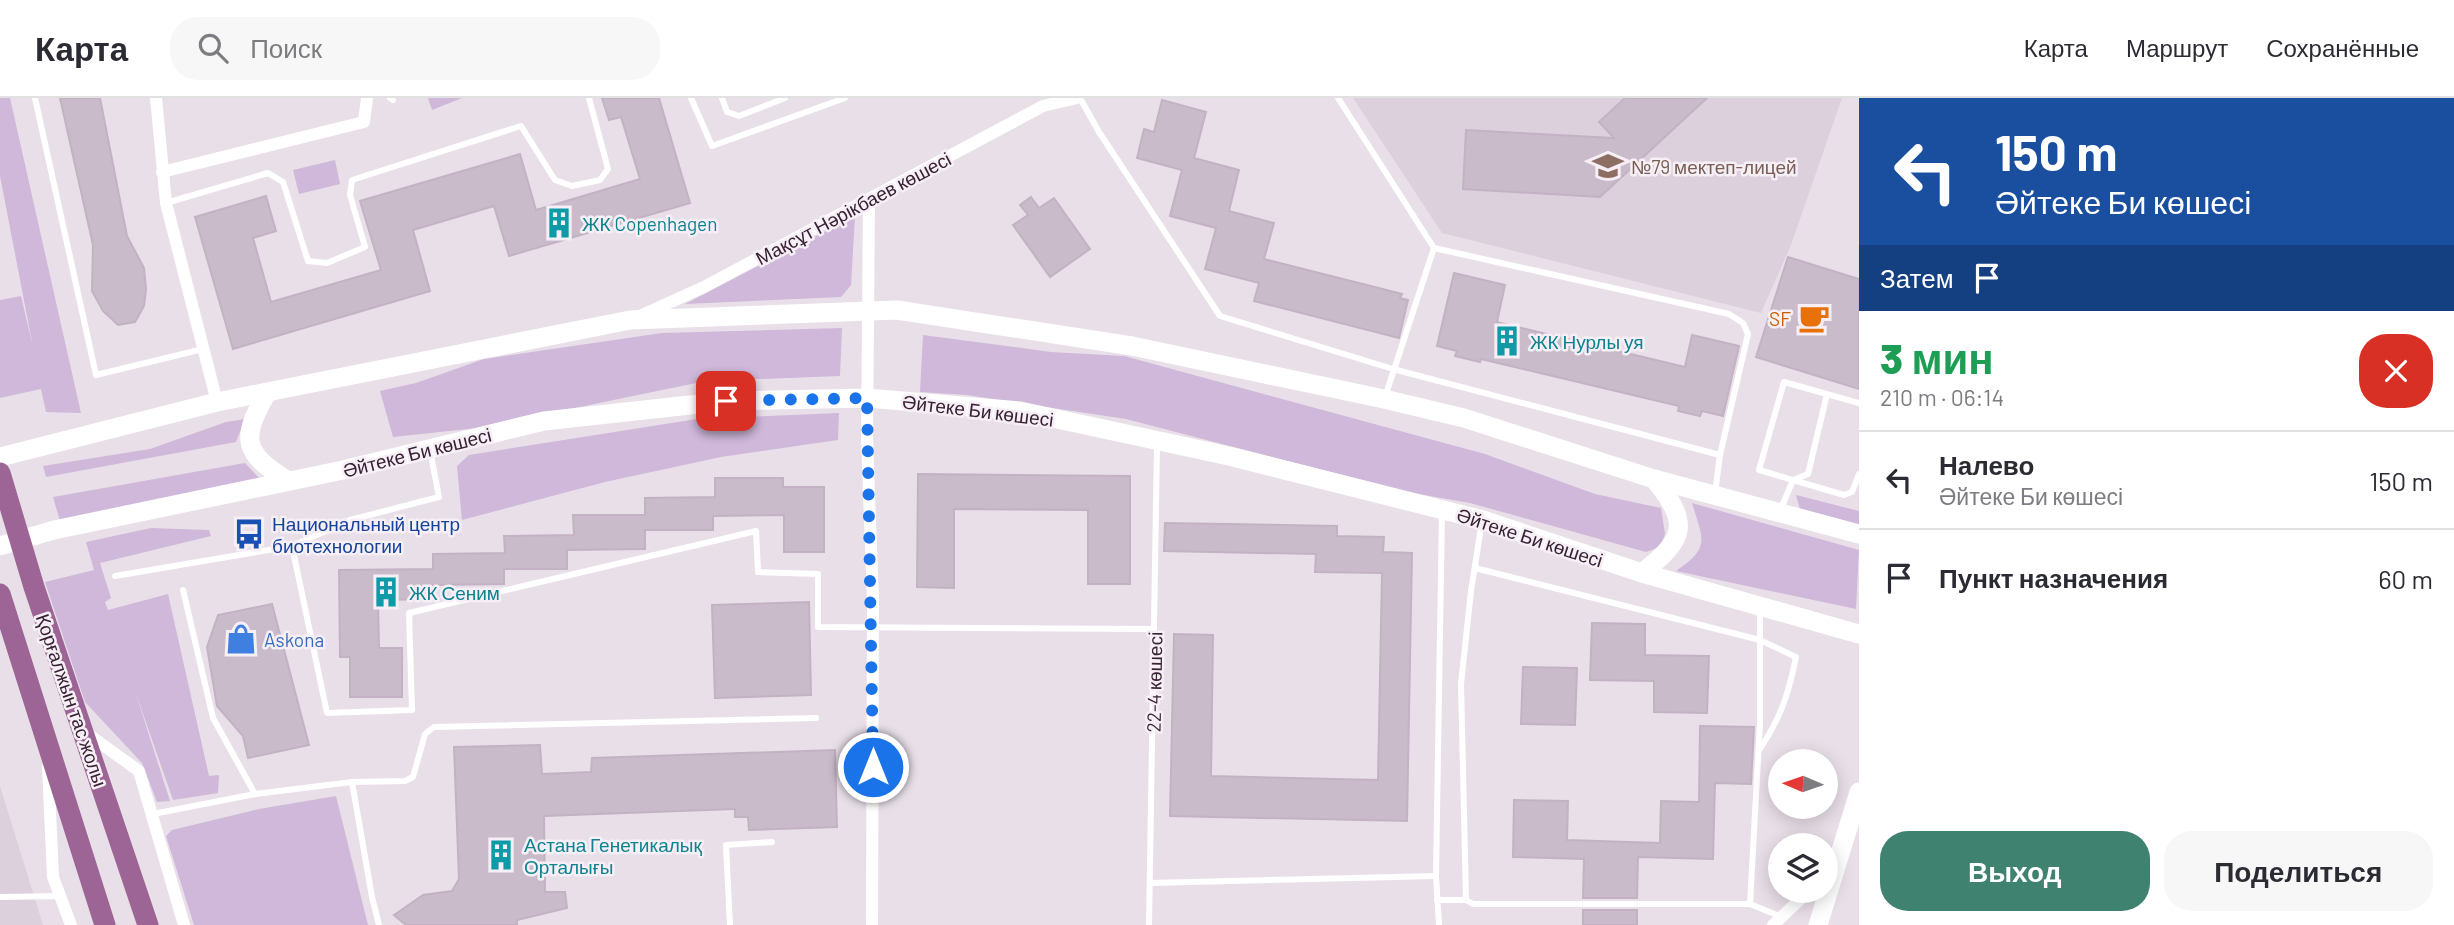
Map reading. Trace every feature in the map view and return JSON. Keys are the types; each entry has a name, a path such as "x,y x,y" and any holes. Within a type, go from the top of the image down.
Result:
{"main road":[{"name":"Қорғалжын тас жолы","path":"0,473 10,543 81,730 148,925"},
{"name":"Қорғалжын тас жолы","path":"0,594 105,925"}],"street":[{"path":"156,98 166,203 217,402"},
{"path":"162,172 364,122 367,98"},
{"name":"Мақсұт Нәрікбаев көшесі","path":"630,320 704,287 869,201 1041,102 1078,98"},
{"path":"869,201 867,398 872,628 872,925"},
{"path":"0,457 217,402 630,320 897,310 1132,346 1384,399 1464,418 1654,478 1859,534"},
{"path":"267,393 253,416 249,439 258,459 288,481"},
{"name":"Әйтеке Би көшесі","path":"10,543 54,530 288,481 544,421 726,401 867,398 1020,411 1157,440 1483,520 1642,573 1859,634"},
{"path":"1642,573 1671,550 1677,537 1677,513 1671,498 1654,478"},
{"path":"81,730 139,771 184,925"},
{"path":"47,749 53,877 71,925"},
{"path":"1838,849 1859,792"},
{"path":"1777,921 1796,903"},
{"path":"1818,925 1823,903"}],"lane":[{"path":"35,98 96,374 203,349"},
{"path":"166,203 268,173 283,182 308,261 327,264 365,247 350,195 352,180 522,126 555,180 572,186 600,180 608,169 590,98"},
{"path":"691,98 712,146 845,98"},
{"path":"722,98 727,112 739,116 785,98"},
{"path":"1078,98 1220,316 1393,369 1720,455"},
{"path":"1338,98 1434,248 1729,314 1743,323 1748,334 1720,455 1714,495"},
{"path":"1384,399 1434,248"},
{"path":"1859,403 1784,382 1759,470 1844,495 1852,492 1859,474"},
{"path":"1780,513 1793,480 1808,474 1827,394"},
{"name":"22-4 көшесі","path":"1149,925 1157,440"},
{"path":"115,576 292,546 350,520 439,497 429,448"},
{"path":"1439,925 1436,876 1441,509"},
{"path":"1466,900 1461,684 1483,520"},
{"path":"292,546 327,713 412,710 409,613 757,531 758,572 818,574 818,627 1154,629"},
{"path":"1475,568 1760,640 1796,657 1789,695 1777,724 1759,750"},
{"path":"183,590 213,718 256,794"},
{"path":"1750,904 1759,750 1760,607"},
{"path":"153,814 256,794 352,782 405,781 413,777 425,734 434,727 816,718"},
{"path":"352,782 379,925"},
{"path":"730,925 726,845 772,842"},
{"path":"1150,883 1436,876"},
{"path":"0,897 61,896"},
{"path":"1437,900 1466,900 1473,904 1750,904 1777,921"}],"shaded area":[{"path":"0,98 10,98 81,413 46,412 41,389 0,398 0,300 21,296 33,347 0,176"},
{"path":"428,98 462,98 432,110"},
{"name":"№79 мектеп-лицей","path":"1353,98 1842,98 1791,245 1761,313 1442,233"},
{"path":"335,160 340,184 299,194 293,170"},
{"path":"855,216 851,285 841,297 685,304"},
{"path":"842,328 840,376 706,381 478,428 393,437 380,391 416,383 484,359 662,333"},
{"path":"923,335 1051,352 1124,356 1485,454 1595,494 1661,508 1665,534 1660,547 1646,552 1470,503 1407,492 1126,419 967,395 920,392"},
{"path":"839,413 838,440 721,457 605,482 462,520 457,466 469,455 697,419"},
{"path":"245,419 236,442 46,477 43,466 150,449 226,422"},
{"path":"245,463 261,480 60,521 53,497"},
{"path":"1796,495 1859,511 1859,525 1800,509"},
{"path":"1692,503 1859,550 1856,609 1676,571 1695,555 1701,542"},
{"path":"151,528 209,530 211,536 100,563 111,598 105,602 108,610 168,594 209,776 219,775 218,793 173,800 135,691 170,801 157,802 142,763 85,702 45,582 94,570 86,542"},
{"path":"0,786 43,925 0,925"},
{"path":"336,796 368,925 194,925 166,836 172,830 259,809"}],"building":[{"path":"60,98 100,98 127,236 144,268 144,306 135,322 118,325 103,311 92,291 93,245"},
{"name":"ЖК Copenhagen","path":"602,98 659,98 690,203 509,256 494,206 413,230 430,291 233,349 195,217 266,196 276,231 253,238 271,302 381,270 360,201 520,154 536,210 640,179 621,117 609,120"},
{"path":"1625,98 1707,98 1600,197 1463,189 1466,130 1614,138 1599,122"},
{"path":"1162,100 1206,112 1194,158 1239,170 1229,211 1274,223 1264,259 1402,294 1400,298 1408,300 1399,338 1254,301 1259,283 1205,269 1216,228 1170,216 1182,170 1137,158 1144,129 1154,132"},
{"path":"1031,197 1039,208 1054,198 1090,249 1050,277 1013,225 1028,215 1020,205"},
{"name":"SF","path":"1788,257 1859,279 1859,389 1756,357"},
{"name":"ЖК Нурлы уя","path":"1454,273 1505,285 1497,322 1685,367 1692,335 1739,346 1723,416 1702,411 1700,416 1678,411 1679,406 1481,359 1480,362 1455,356 1457,351 1437,346"},
{"path":"918,474 1130,476 1130,584 1088,584 1088,510 954,509 954,588 917,587"},
{"name":"ЖК Сеним","path":"715,478 783,478 783,487 824,487 824,552 784,552 784,515 713,516 713,530 645,530 645,549 567,550 567,569 504,569 504,584 433,585 434,599 378,600 379,648 402,648 402,697 350,697 350,657 340,657 339,570 433,569 433,554 505,553 504,536 574,535 573,515 645,515 645,498 715,497"},
{"path":"1165,523 1337,526 1337,536 1384,537 1383,552 1412,553 1407,821 1170,816 1174,634 1213,635 1211,776 1378,780 1382,573 1315,572 1316,554 1164,551"},
{"path":"809,602 811,695 715,698 712,605"},
{"path":"272,604 309,745 248,758 243,736 217,706 207,647 218,615"},
{"path":"1592,623 1645,624 1645,655 1709,656 1707,713 1654,712 1654,681 1590,680"},
{"path":"1523,667 1577,668 1575,725 1521,724"},
{"path":"1700,726 1754,727 1751,784 1715,783 1713,859 1638,857 1637,898 1583,898 1584,859 1513,857 1514,800 1568,801 1567,840 1660,843 1661,801 1699,802"},
{"name":"Астана Генетикалық Орталығы","path":"540,745 542,774 591,772 592,758 835,750 837,827 749,830 748,817 735,817 735,809 544,816 545,892 565,892 567,908 517,920 517,925 406,925 394,915 423,895 452,891 459,879 454,747"},
{"path":"1583,910 1637,910 1637,925 1583,925"}],"place":[{"name":"№79 мектеп-лицей","path":"1608,166"},
{"name":"ЖК Copenhagen","path":"559,223"},
{"name":"SF","path":"1814,318"},
{"name":"ЖК Нурлы уя","path":"1507,341"},
{"name":"Национальный центр биотехнологии","path":"249,534"},
{"name":"ЖК Сеним","path":"386,592"},
{"name":"Askona","path":"241,639"},
{"name":"Астана Генетикалық Орталығы","path":"501,855"}],"route":[{"path":"726,401 867,398 873,600 873,767"}]}
